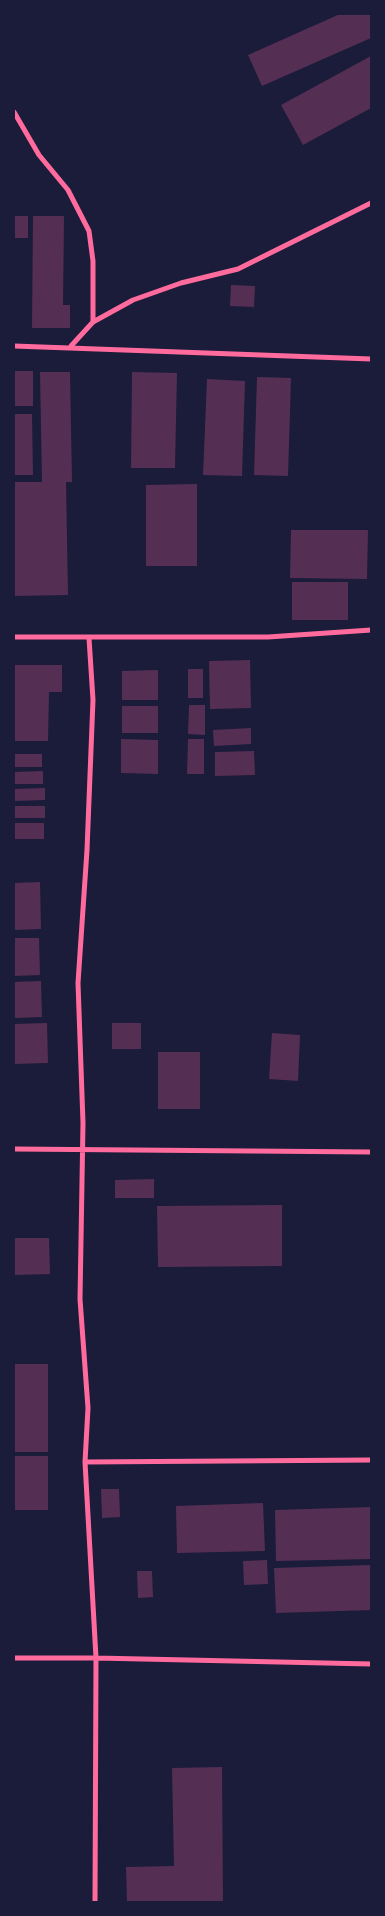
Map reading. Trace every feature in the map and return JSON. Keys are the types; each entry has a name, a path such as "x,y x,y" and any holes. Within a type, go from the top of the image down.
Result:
{"street":[{"path":"14,112 39,155 68,190 89,231 93,261 93,322"},
{"path":"71,346 93,322 133,300 181,283 238,269 371,203"},
{"path":"14,346 71,346 371,359"},
{"path":"14,638 268,637 371,630"},
{"path":"89,638 93,700 87,850 78,984 82,1148 80,1299 88,1408 85,1462 96,1658 95,1902"},
{"path":"14,1149 82,1148 371,1152"},
{"path":"85,1462 371,1460"},
{"path":"14,1658 371,1664"}],"building":[{"path":"340,14 371,14 371,38 262,86 248,55"},
{"path":"371,56 371,108 303,145 281,105"},
{"path":"14,216 28,216 28,238 14,238"},
{"path":"33,216 64,216 63,305 70,305 70,328 32,328"},
{"path":"231,285 255,286 254,307 230,306"},
{"path":"14,371 33,371 33,406 14,406"},
{"path":"40,372 70,372 72,482 66,482 68,595 14,596 14,482 42,482"},
{"path":"132,372 177,373 175,468 131,468"},
{"path":"257,377 291,378 288,476 254,475"},
{"path":"207,379 245,381 242,476 203,475"},
{"path":"14,414 32,414 33,475 14,475"},
{"path":"197,484 197,566 146,566 146,485"},
{"path":"291,530 368,530 367,579 290,578"},
{"path":"292,582 348,582 348,620 292,620"},
{"path":"250,660 251,708 210,709 209,661"},
{"path":"15,665 62,665 62,692 49,692 48,741 14,741"},
{"path":"188,669 203,669 203,698 188,698"},
{"path":"158,670 158,700 122,700 122,671"},
{"path":"189,705 205,705 205,735 188,734"},
{"path":"122,706 158,706 158,733 122,733"},
{"path":"251,728 251,744 214,746 213,730"},
{"path":"121,739 158,740 158,774 121,773"},
{"path":"188,739 204,739 204,774 187,774"},
{"path":"254,751 255,775 215,776 215,752"},
{"path":"14,754 42,754 42,767 14,767"},
{"path":"43,771 43,784 14,784 14,772"},
{"path":"45,788 45,800 14,801 14,789"},
{"path":"14,806 45,806 45,818 14,818"},
{"path":"14,823 44,823 44,839 14,839"},
{"path":"40,882 41,929 14,930 14,883"},
{"path":"14,938 39,938 40,975 14,976"},
{"path":"41,981 42,1017 14,1018 14,982"},
{"path":"47,1023 48,1063 14,1064 14,1024"},
{"path":"112,1023 141,1023 141,1049 112,1049"},
{"path":"272,1033 300,1035 298,1081 269,1079"},
{"path":"158,1052 200,1052 200,1109 158,1109"},
{"path":"154,1179 154,1198 115,1198 115,1180"},
{"path":"282,1205 282,1266 158,1267 157,1206"},
{"path":"14,1238 49,1238 50,1274 14,1275"},
{"path":"14,1364 48,1364 48,1452 14,1452"},
{"path":"14,1456 48,1456 48,1510 14,1510"},
{"path":"101,1489 119,1489 120,1517 102,1518"},
{"path":"263,1503 265,1551 177,1553 176,1506"},
{"path":"371,1507 371,1559 276,1561 275,1510"},
{"path":"267,1560 268,1584 244,1585 243,1561"},
{"path":"371,1565 371,1610 276,1613 274,1568"},
{"path":"137,1571 152,1571 153,1597 138,1598"},
{"path":"222,1767 223,1902 127,1902 126,1867 174,1866 172,1768"}]}
